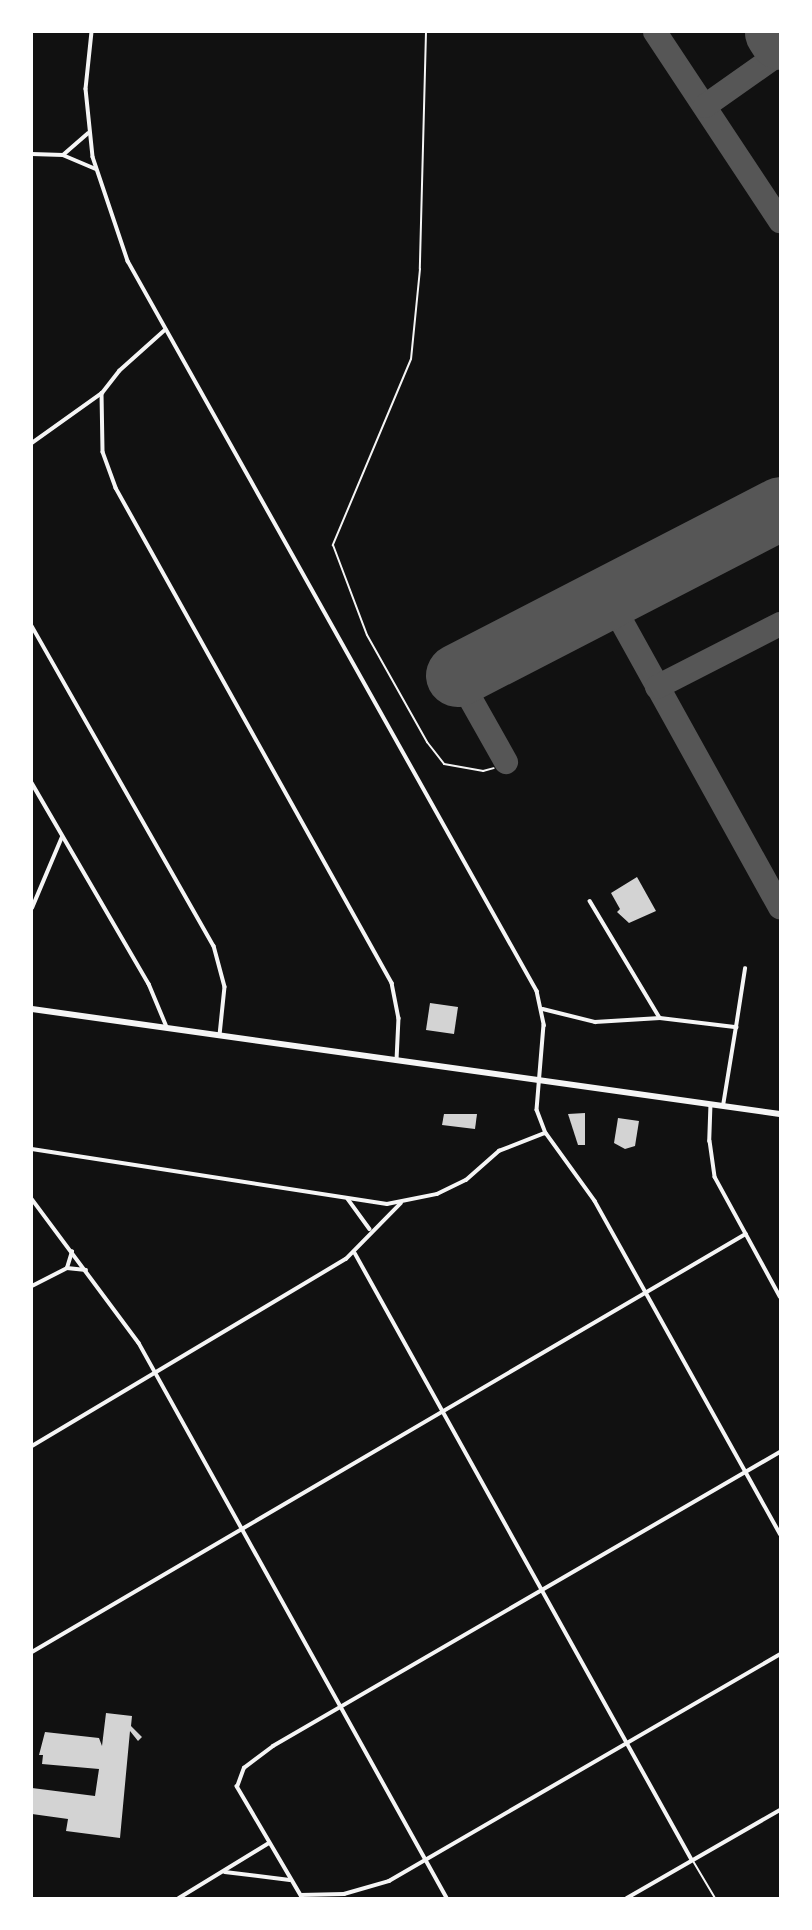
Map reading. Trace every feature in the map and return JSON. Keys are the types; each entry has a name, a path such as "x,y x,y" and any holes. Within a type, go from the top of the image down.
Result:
{"main road":[{"path":"32,1009 397,1063 780,1114"}],"street":[{"path":"92,32 86,89 89,132 96,169 128,261 537,991 542,1009 537,1110 546,1133 578,1174 780,1534"},
{"path":"63,155 89,132"},
{"path":"32,154 63,155 96,169"},
{"path":"32,443 102,393 119,371 165,330"},
{"path":"102,393 103,452 116,488 392,983 399,1018 397,1063"},
{"path":"32,626 214,946 225,987 219,1037"},
{"path":"32,783 149,984 167,1029"},
{"path":"32,908 62,836"},
{"path":"32,889 38,891"},
{"path":"590,901 660,1018"},
{"path":"723,1106 744,969"},
{"path":"542,1009 595,1021 660,1018 736,1027"},
{"path":"711,1104 713,1168 780,1296"},
{"path":"32,1149 346,1198 401,1203 452,1187 499,1151 546,1133"},
{"path":"346,1198 370,1230"},
{"path":"32,1199 87,1270 155,1371 447,1899"},
{"path":"32,1446 355,1253 370,1230 401,1203"},
{"path":"32,1652 243,1526 746,1234"},
{"path":"67,1268 72,1250"},
{"path":"355,1253 692,1860"},
{"path":"32,1286 67,1268 87,1270"},
{"path":"780,1452 256,1757 238,1773 237,1787 302,1897 370,1889 426,1860 780,1654"},
{"path":"627,1899 780,1810"},
{"path":"179,1899 270,1843"},
{"path":"223,1872 292,1881"}],"lane":[{"path":"426,32 420,269 411,359 333,545 367,635 427,742 444,764 484,771 494,768"},
{"path":"692,1860 715,1899"}],"building":[{"path":"637,877 656,911 629,923 617,912 620,909 611,893"},
{"path":"430,1003 458,1007 454,1034 426,1030"},
{"path":"585,1113 585,1145 578,1145 568,1114"},
{"path":"444,1114 477,1114 475,1129 442,1125"},
{"path":"618,1118 639,1121 635,1146 625,1149 614,1143"},
{"path":"106,1713 132,1716 131,1726 142,1737 138,1741 130,1731 120,1838 66,1831 68,1819 32,1814 32,1788 95,1796 99,1769 42,1764 43,1755 39,1755 45,1732 99,1738 102,1746"}],"taxiway":[{"path":"655,32 780,221"},
{"path":"705,106 780,53"},
{"path":"608,597 780,907"},
{"path":"657,687 780,624"},
{"path":"457,675 506,762"}],"runway":[{"path":"776,32 780,38"},
{"path":"457,675 780,508"}]}
